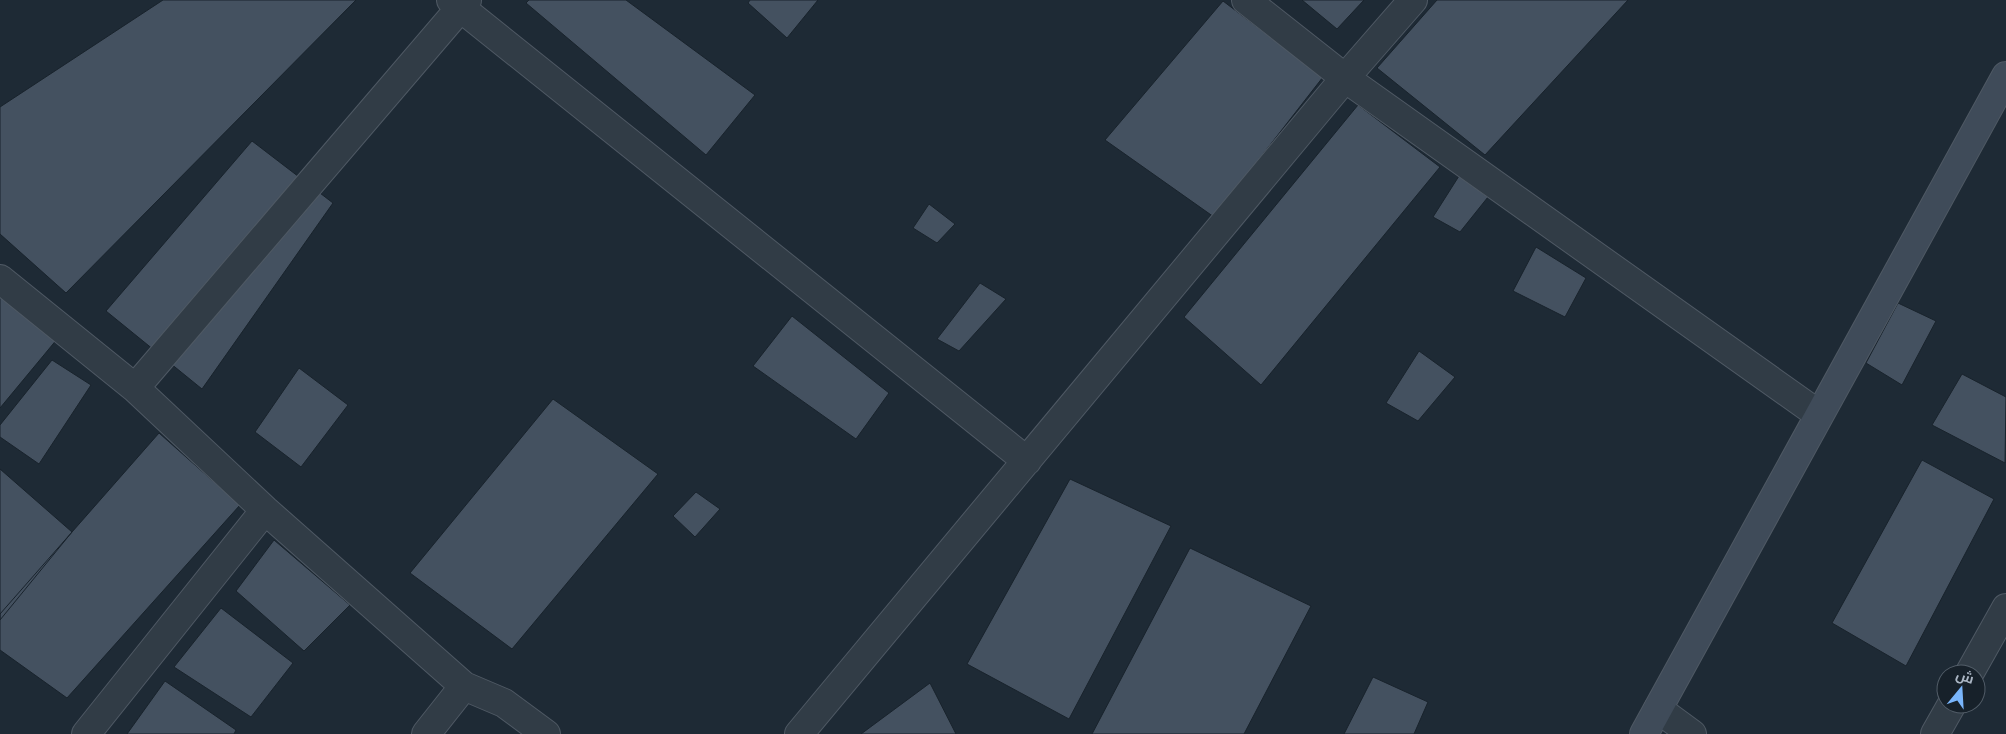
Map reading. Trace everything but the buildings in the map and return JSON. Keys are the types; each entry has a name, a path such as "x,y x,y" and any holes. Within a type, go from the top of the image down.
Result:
{"street":[{"path":"1246,0 1345,78 1818,414"},
{"path":"799,734 1345,78 1413,0"},
{"path":"136,388 460,3 1028,461"},
{"path":"1644,734 1818,414 2006,76"},
{"path":"0,279 136,388 265,510 464,686 504,702 546,734"},
{"path":"86,734 265,510"},
{"path":"1975,664 2006,608"},
{"path":"426,734 464,686"},
{"path":"1658,709 1692,734"},
{"path":"1934,734 1946,714"}]}
